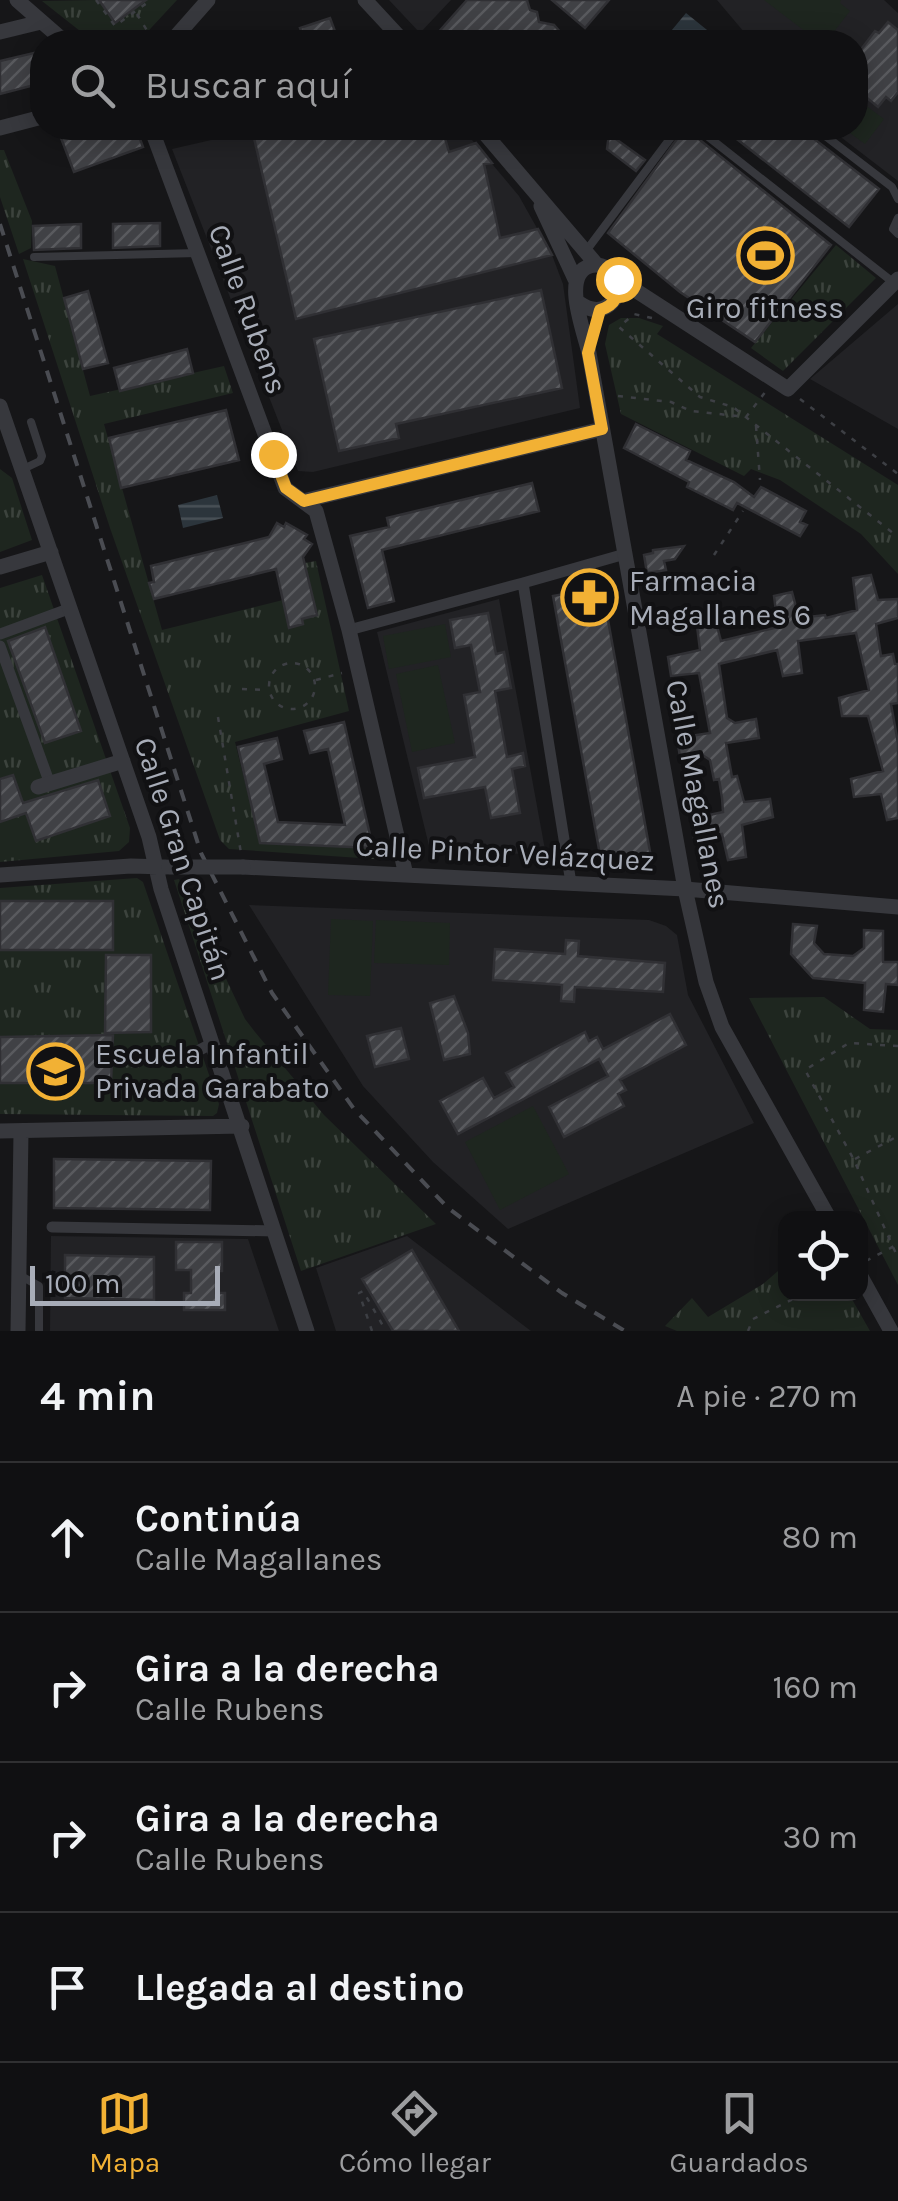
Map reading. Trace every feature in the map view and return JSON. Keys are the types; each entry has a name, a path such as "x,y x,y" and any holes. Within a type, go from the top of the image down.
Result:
{"street":[{"path":"17,0 51,30"},
{"path":"182,30 208,0"},
{"path":"365,0 393,30"},
{"path":"0,32 41,22"},
{"path":"0,128 30,120"},
{"name":"Calle Rubens","path":"156,140 286,488 316,511 349,630 406,875"},
{"path":"490,140 596,265"},
{"path":"533,189 575,279"},
{"path":"664,310 635,303 588,309 579,303 573,288 575,279 580,272 596,265 605,266 618,279 781,385 896,281"},
{"path":"607,307 619,292 618,279"},
{"name":"Calle Magallanes","path":"579,303 685,889 706,982 722,1027 825,1211"},
{"name":"Calle Magallanes","path":"588,353 607,307"},
{"name":"Calle Gran Capitán","path":"0,406 8,456 21,470 163,867 161,889 307,1331"},
{"path":"304,501 602,429"},
{"path":"0,567 51,552"},
{"path":"349,630 625,554"},
{"path":"524,584 571,883"},
{"path":"0,634 71,608"},
{"path":"0,646 44,786 123,761"},
{"name":"Calle Pintor Velázquez","path":"0,875 243,867 685,889 898,906"},
{"path":"124,1059 182,1059 214,1043"},
{"path":"0,1131 242,1126"},
{"path":"18,1331 21,1132"},
{"path":"52,1227 275,1231"},
{"path":"868,1289 891,1331"}],"lane":[{"path":"586,251 669,140"},
{"path":"713,140 896,281"},
{"path":"830,140 892,188 898,200"},
{"path":"898,218 894,229 898,234"},
{"path":"34,258 198,253"},
{"path":"21,470 40,461 42,456 31,422"},
{"path":"19,1274 40,1286 39,1331"}],"path":[{"path":"96,0 114,26 151,0"},
{"path":"136,11 147,30"},
{"path":"664,310 657,319 634,314 619,328 700,397 733,407 746,416 898,538"},
{"path":"618,396 671,402 691,411 746,416 781,385 898,474"},
{"path":"756,424 760,480"},
{"path":"714,555 743,512"},
{"path":"282,664 306,667 314,680 309,701 297,708 276,703 269,690 271,675 282,664"},
{"path":"314,680 358,670"},
{"path":"242,689 269,690"},
{"path":"218,717 243,867"},
{"path":"898,1046 849,1042 805,1070 854,1160 898,1258"},
{"path":"854,1160 898,1136"},
{"path":"868,1260 898,1244"},
{"path":"372,1331 360,1293 363,1291 386,1331"},
{"path":"748,1331 753,1318 788,1301"}],"shaded area":[{"path":"389,0 451,0 423,30 417,30"},
{"path":"717,0 884,0 898,13 898,181 845,140 868,140 868,30 742,30"},
{"path":"686,13 707,30 672,30"},
{"path":"211,140 472,140 519,196 552,255 563,284 580,408 313,472 298,471 172,149"},
{"path":"898,304 898,429 810,379"},
{"path":"217,495 223,518 183,528 178,505"},
{"path":"499,599 546,855 430,850 377,632"},
{"path":"249,905 649,920 666,926 677,935 688,995 754,1123 508,1229 433,1162 363,1086"},
{"path":"51,1236 248,1239 279,1331 50,1331"},
{"path":"407,1236 531,1331 336,1331 316,1268"}],"green space":[{"path":"98,0 115,22 147,0 177,0 149,30 79,30 42,1"},
{"path":"764,0 841,0 850,11 835,30 803,30"},
{"path":"868,107 884,119 865,144 860,140 868,140"},
{"path":"0,150 4,150 32,221 31,248 19,254 0,197"},
{"path":"836,245 876,278 783,371 751,348"},
{"path":"23,259 55,266 90,396 224,366 233,393 104,424 162,630 283,600 289,628 302,624 302,619 317,614 305,563 316,561 349,711 235,742 260,843 373,848 375,859 229,849 220,840 110,528"},
{"path":"621,318 639,318 663,326 657,334 898,485 898,574 861,534 780,480 751,469 744,476 621,414 605,344 609,325"},
{"path":"0,469 12,478 32,540 0,552"},
{"path":"42,575 130,828 129,842 119,851 0,862 0,588"},
{"path":"445,624 451,657 389,669 383,636"},
{"path":"438,665 455,743 412,752 396,674"},
{"path":"137,878 143,882 219,1104 217,1113 0,1114 0,888"},
{"path":"179,879 245,1019 324,1115 436,1224 301,1271 174,880"},
{"path":"331,919 373,921 370,996 328,995"},
{"path":"376,920 450,923 449,965 374,963"},
{"path":"824,997 870,1029 898,1030 898,1285 868,1227 868,1211 860,1211 749,998"},
{"path":"533,1106 569,1174 500,1210 465,1142"},
{"path":"778,1271 778,1301 853,1301 870,1331 677,1331 665,1326 692,1298 708,1317"}],"building":[{"path":"99,0 146,0 115,23"},
{"path":"467,0 527,0 530,10 537,12 539,22 558,30 440,30"},
{"path":"552,0 609,0 585,28"},
{"path":"330,18 334,30 301,30"},
{"path":"888,22 898,30 898,92 891,101 886,97 878,107 868,99 868,40 875,31 879,33"},
{"path":"30,54 30,86 0,94 0,61"},
{"path":"62,140 140,140 143,147 74,172"},
{"path":"254,140 446,140 449,152 476,143 492,163 484,164 500,238 538,229 552,255 296,319"},
{"path":"608,140 617,140 645,160 636,171 607,149"},
{"path":"676,140 700,140 831,245 755,342 680,292 608,233"},
{"path":"738,140 816,140 879,189 849,227"},
{"path":"160,223 160,246 113,248 113,224"},
{"path":"81,224 81,248 34,250 33,226"},
{"path":"541,290 562,388 396,424 399,438 339,451 314,339"},
{"path":"88,291 108,363 83,369 64,298"},
{"path":"187,349 193,373 120,391 114,368"},
{"path":"226,410 239,460 121,488 109,438"},
{"path":"636,424 690,451 686,460 734,482 754,497 761,487 806,511 800,522 807,525 800,536 737,503 733,510 687,487 689,482 624,448"},
{"path":"532,483 539,511 382,550 394,601 368,608 350,536 389,527 387,518"},
{"path":"277,523 284,527 286,523 307,535 304,539 312,544 303,557 317,615 302,619 303,624 289,628 276,569 154,599 149,583 154,582 151,566 269,537"},
{"path":"684,546 675,559 664,561 666,570 647,573 644,555"},
{"path":"871,575 878,600 898,599 898,618 876,624 881,656 893,654 898,664 898,703 891,704 898,743 898,818 887,820 881,794 854,797 851,779 883,771 868,716 842,716 839,698 869,690 856,633 798,641 802,673 783,676 777,650 719,664 727,718 735,723 756,719 759,738 726,743 732,777 737,776 744,802 770,799 773,817 742,825 746,857 728,860 722,834 694,838 691,819 723,812 722,798 710,760 701,754 680,757 677,738 710,733 699,673 671,676 668,657 700,650 696,618 714,615 721,641 778,627 774,596 792,592 799,618 826,618 857,610 853,578"},
{"path":"602,587 651,857 602,866 553,596"},
{"path":"488,613 496,654 504,652 511,688 495,691 507,757 523,753 525,766 512,769 520,813 491,818 485,787 424,798 418,768 475,757 464,695 480,692 471,645 455,648 450,620"},
{"path":"45,627 81,731 45,743 8,641"},
{"path":"344,722 373,848 260,843 238,747 277,738 282,759 264,764 278,822 345,825 328,749 310,753 304,731"},
{"path":"13,775 23,803 98,780 110,816 36,841 26,813 0,822 0,779"},
{"path":"0,901 113,901 113,950 0,950"},
{"path":"793,924 817,926 814,943 824,954 853,956 864,948 864,930 883,931 883,962 898,962 898,985 886,984 883,1012 864,1010 865,983 813,978 791,954"},
{"path":"566,940 579,941 578,956 665,963 663,992 575,987 574,1002 561,1001 562,985 493,980 495,949 565,954"},
{"path":"106,955 151,955 151,1032 105,1033"},
{"path":"454,996 468,1033 470,1054 444,1060 430,1003"},
{"path":"670,1014 686,1045 620,1080 626,1090 618,1094 624,1106 564,1137 549,1107 608,1076 599,1059 458,1134 440,1101 483,1078 494,1098 514,1087 506,1073 585,1032 589,1041 597,1037 603,1049"},
{"path":"401,1028 409,1059 375,1067 367,1036"},
{"path":"113,1035 111,1083 0,1083 0,1037"},
{"path":"54,1159 211,1161 210,1210 54,1208"},
{"path":"176,1242 222,1242 222,1271 216,1271 216,1293 225,1293 225,1310 184,1310 184,1293 191,1293 191,1270 176,1270"},
{"path":"412,1250 459,1331 393,1331 362,1279"},
{"path":"65,1255 154,1257 154,1300 65,1298"}],"railway":[{"path":"0,224 201,853 272,993 354,1109 448,1208 562,1293 625,1331"}],"place":[{"name":"Giro fitness","path":"765,256"},
{"name":"Farmacia Magallanes 6","path":"590,598"},
{"name":"Escuela Infantil Privada Garabato","path":"56,1071"}],"route":[{"path":"273,454 286,488 304,501 602,429 588,353 600,310 613,303 619,292 618,279"}]}
